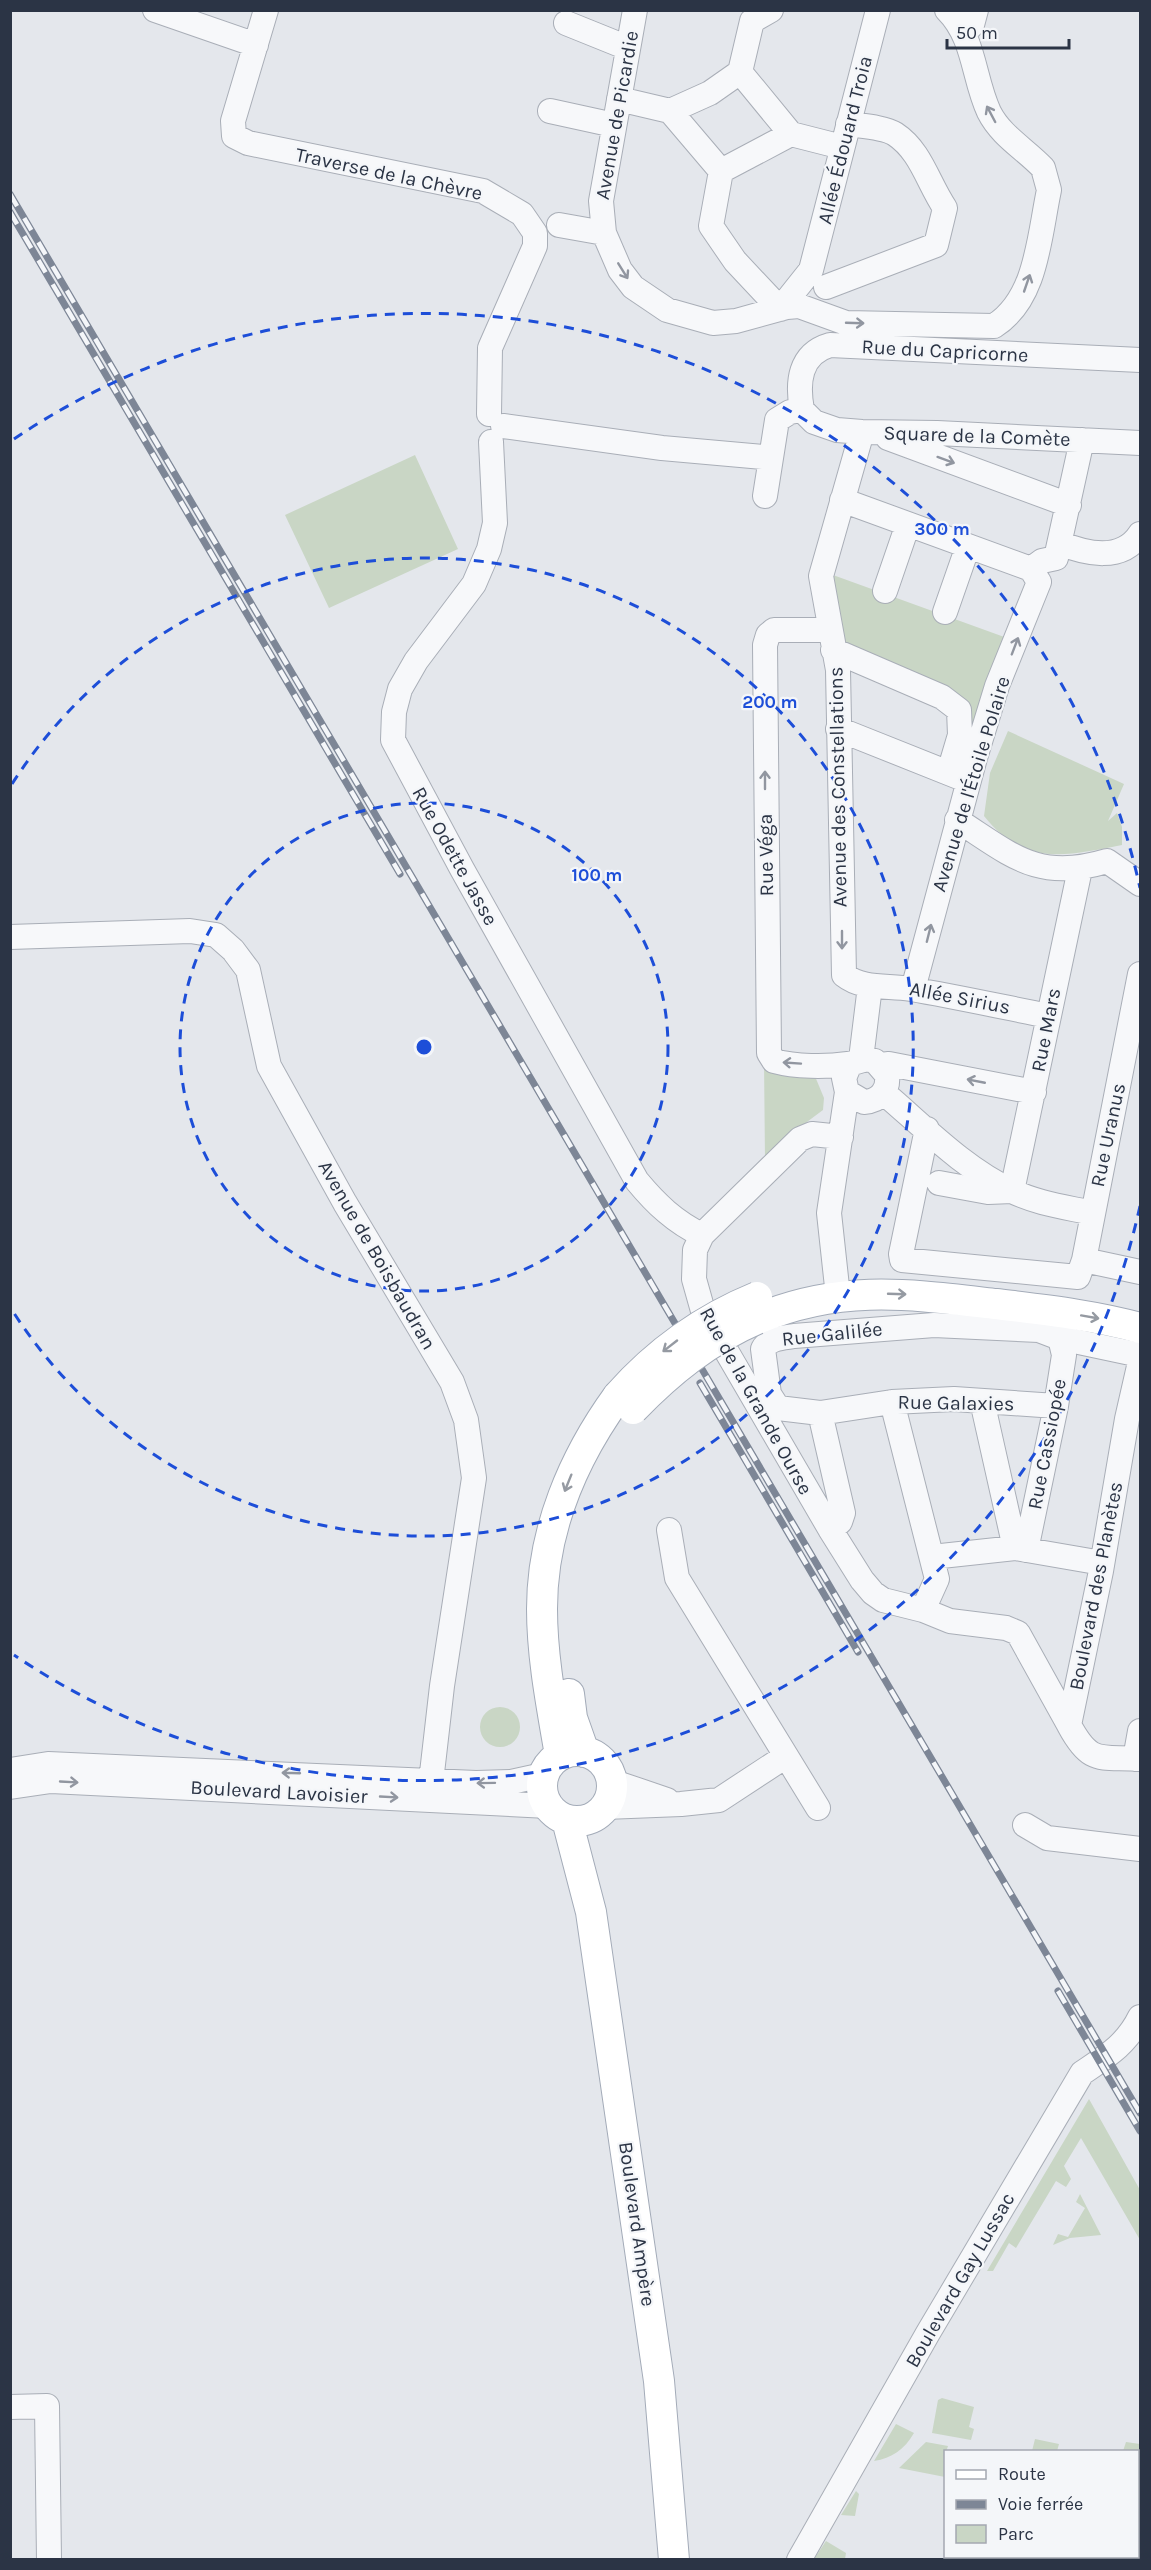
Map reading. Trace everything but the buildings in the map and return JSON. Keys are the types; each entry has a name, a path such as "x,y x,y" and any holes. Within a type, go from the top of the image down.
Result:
{"main road":[{"path":"562,1761 597,1758 607,1768 585,1806 542,1791 562,1761 545,1648 542,1609 551,1536 566,1486 579,1456 626,1403 639,1372 679,1339 733,1307 757,1308 888,1274 920,1275 1086,1295 1140,1308"},
{"path":"837,1286 873,1293 947,1298 1065,1312 1140,1328"},
{"name":"Boulevard Ampère","path":"585,1806 587,1891 659,2381 674,2559"}],"street":[{"path":"155,10 256,45 266,10"},
{"name":"Avenue de Picardie","path":"635,10 601,201 604,233 620,270 633,287 668,310 713,322 736,321 799,309"},
{"name":"Allée Édouard Troia","path":"799,309 819,279 845,135 878,10"},
{"path":"721,171 711,226 735,261 799,309 846,323 978,328 994,326 1008,317 1028,286 1049,190 1048,177 1043,168 994,122 964,33 947,10"},
{"path":"964,33 972,25 976,10"},
{"path":"670,111 710,93 740,72 756,14"},
{"path":"566,23 628,48"},
{"name":"Traverse de la Chèvre","path":"256,45 233,121 234,136 248,143 483,190 522,214 535,233 535,246 490,348 494,427"},
{"path":"740,72 791,134"},
{"path":"619,99 670,111 721,171"},
{"path":"550,111 614,124"},
{"path":"721,171 791,134 894,133 922,164 945,208 936,245 819,279"},
{"path":"559,225 604,233"},
{"name":"Allée Édouard Troia","path":"799,309 819,279"},
{"name":"Rue du Capricorne","path":"802,410 799,384 805,362 821,348 830,345 1140,360"},
{"path":"765,496 777,420 790,412 802,410"},
{"name":"Square de la Comète","path":"802,410 814,422 837,430 1140,443"},
{"path":"494,427 663,448 763,457"},
{"name":"Rue Odette Jasse","path":"494,427 495,524 489,549 474,584 416,661 400,689 394,712 393,740 467,879 637,1181 652,1200 670,1215 702,1234"},
{"name":"Square de la Comète","path":"866,432 1069,505 1082,440"},
{"name":"Avenue des Constellations","path":"866,432 842,500 821,576 838,670 842,966 844,975 853,982 870,986"},
{"path":"842,500 968,546 1035,575"},
{"path":"1069,505 1058,550 1112,553 1128,548 1140,534"},
{"path":"885,591 908,524"},
{"path":"945,612 968,546"},
{"name":"Avenue de l'Étoile Polaire","path":"913,989 957,820 958,777 997,686 1035,575 1051,578 1058,550"},
{"name":"Rue Véga","path":"831,640 774,630 768,635 765,645 769,1053 774,1061 787,1064 864,1062"},
{"path":"831,640 942,697 959,710 958,777 838,729"},
{"path":"957,820 991,845 1022,861 1065,869 1080,869 1107,861 1140,884"},
{"name":"Rue Mars","path":"1012,1191 1080,869"},
{"name":"Avenue de Boisbaudran","path":"10,937 190,931 216,935 233,950 248,970 269,1066 345,1203 452,1382 466,1420 474,1478 430,1789"},
{"name":"Rue Uranus","path":"1084,1260 1140,974"},
{"name":"Allée Sirius","path":"870,986 887,985 913,989 1049,1016"},
{"path":"864,1062 870,986"},
{"path":"841,1137 852,1118 877,1097 888,1081 864,1062"},
{"path":"837,1286 829,1213 847,1092 844,1078 864,1062 889,1064 1034,1092"},
{"path":"847,1092 857,1101 877,1097 927,1129 961,1159 1012,1191 1044,1202 1092,1213"},
{"path":"927,1129 901,1254 902,1260 1078,1277 1084,1260 1140,1272"},
{"path":"702,1234 800,1138 812,1134 841,1137"},
{"path":"939,1183 988,1192 1012,1191"},
{"name":"Rue de la Grande Ourse","path":"702,1234 695,1250 694,1279 703,1311 830,1529"},
{"name":"Rue Galilée","path":"820,1413 778,1408 771,1401 763,1349 766,1343 794,1336 934,1325 1039,1330 1060,1338 1140,1355"},
{"name":"Rue Cassiopée","path":"1020,1549 1056,1406 1064,1355 1060,1338"},
{"name":"Boulevard des Planètes","path":"1069,1725 1134,1421 1140,1362"},
{"name":"Rue Galaxies","path":"820,1413 892,1402 954,1399 1056,1406"},
{"path":"982,1401 1020,1549"},
{"path":"892,1402 937,1578 923,1610"},
{"path":"820,1413 843,1513 840,1522 830,1529 873,1593 883,1600 923,1610 950,1621 1006,1628 1018,1633 1078,1742 1090,1754 1112,1759 1138,1759 1140,1731"},
{"path":"669,1530 677,1578 818,1808"},
{"path":"932,1557 1020,1549 1102,1563"},
{"name":"Boulevard Lavoisier","path":"10,1770 48,1764 430,1789 585,1806 681,1804 720,1800 786,1756"},
{"name":"Boulevard Lavoisier","path":"10,1787 51,1781 430,1789 476,1783 511,1782 562,1761"},
{"path":"1025,1825 1047,1838 1140,1849"},
{"name":"Boulevard Gay Lussac","path":"799,2559 928,2333 1082,2073 1131,2036 1140,2017"},
{"path":"10,2407 47,2406 49,2559"}],"green space":[{"path":"415,455 458,549 329,608 285,515"},
{"path":"833,575 1007,638 975,734 964,733 966,700 848,650 836,616"},
{"path":"1008,731 1124,784 1108,821 1117,813 1122,827 1122,845 1082,852 1047,854 1015,844 999,832 984,816 990,773"},
{"path":"764,1061 812,1069 824,1098 823,1110 784,1139 765,1160"},
{"path":"500,1707 514,1713 520,1727 514,1741 500,1747 486,1741 480,1727 486,1713"},
{"path":"1089,2099 1140,2190 1140,2240 1081,2138 1064,2166 1071,2179 1066,2187 1056,2181 1016,2248 1009,2243 993,2271 987,2271"},
{"path":"1080,2194 1101,2235 1070,2238 1053,2245 1058,2234 1068,2237 1085,2208 1076,2202"},
{"path":"942,2398 974,2407 969,2427 974,2429 971,2440 932,2433 938,2400"},
{"path":"896,2424 914,2433 897,2452 874,2461"},
{"path":"1035,2439 1059,2444 1057,2450 1032,2450"},
{"path":"926,2442 948,2446 947,2450 944,2450 944,2477 899,2468"},
{"path":"1126,2442 1140,2444 1140,2459 1139,2450 1123,2450"},
{"path":"856,2491 859,2494 855,2516 841,2515"},
{"path":"826,2541 846,2553 845,2559 814,2559"}],"railway":[{"path":"10,194 1140,2113"},
{"path":"10,212 400,874"},
{"path":"700,1383 858,1652"},
{"path":"1058,1991 1140,2131"}]}
